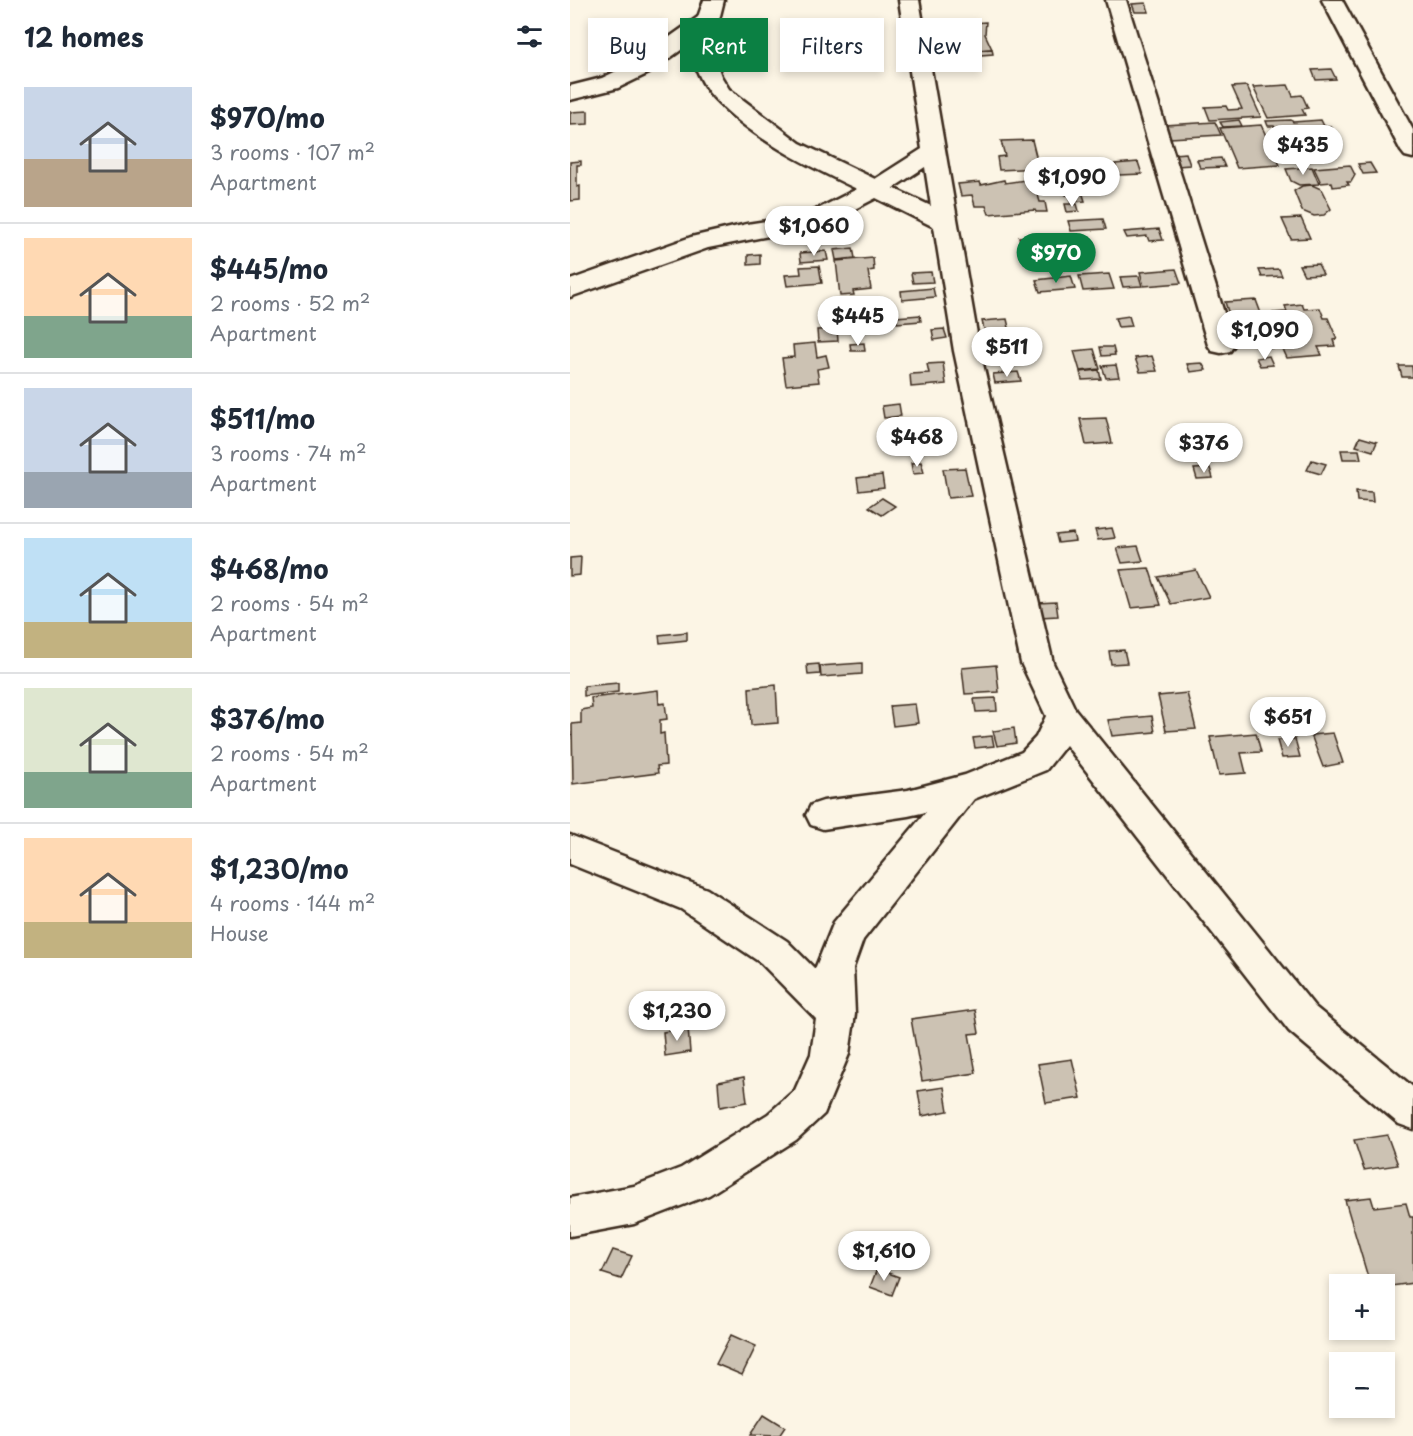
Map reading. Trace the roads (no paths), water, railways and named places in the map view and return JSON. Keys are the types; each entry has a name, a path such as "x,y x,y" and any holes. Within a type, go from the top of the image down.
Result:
{"street":[{"path":"709,18 714,0"},
{"path":"909,0 967,351 1038,663 1062,716 1302,1019 1413,1111"},
{"path":"1116,0 1221,345"},
{"path":"1332,0 1413,151"},
{"path":"570,93 610,83 641,68 680,40"},
{"path":"709,72 721,93 792,148 835,171 877,188 946,223"},
{"path":"570,289 700,242 747,231 804,224 877,188 934,151"},
{"path":"823,815 908,803 972,786 1034,761 1050,744 1062,716"},
{"path":"570,1217 633,1205 695,1182 782,1127 810,1102 830,1054 836,1014 834,968 847,933 957,798"},
{"path":"577,856 694,899 774,952 836,1014"}]}
